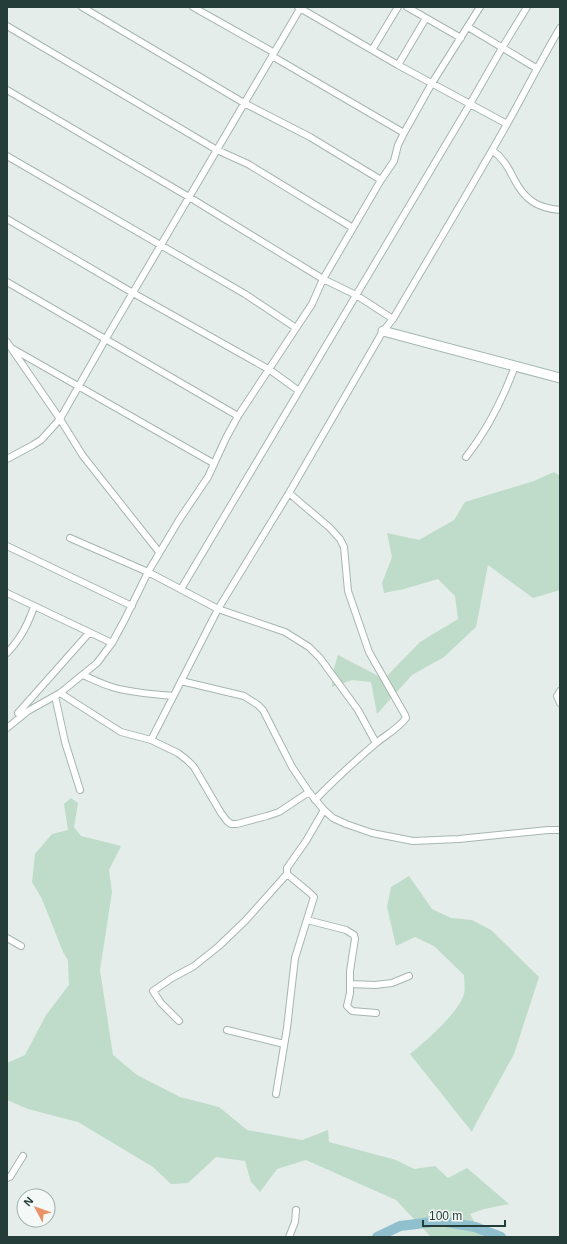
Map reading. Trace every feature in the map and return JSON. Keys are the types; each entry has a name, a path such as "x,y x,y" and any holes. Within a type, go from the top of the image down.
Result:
{"street":[{"path":"82,7 244,103 310,137 381,180"},
{"path":"193,7 404,133"},
{"path":"7,459 41,440 60,419 300,7 398,65 507,124"},
{"path":"372,50 398,7"},
{"path":"407,7 461,38"},
{"path":"7,728 37,705 58,694 97,663 112,643 159,552 208,477 213,463 238,416 270,370 312,304 323,279 381,180 394,161 398,145 404,133 432,84 480,7"},
{"path":"181,589 527,7"},
{"path":"398,65 426,18"},
{"path":"7,26 217,150 248,164 353,228"},
{"path":"468,27 536,68"},
{"path":"151,740 218,609 289,492 383,331 393,319 507,124 536,68 559,31"},
{"path":"7,90 189,197 323,279 356,295 393,319"},
{"path":"492,150 504,161 520,191 527,198 536,204 560,210"},
{"path":"7,156 245,294 296,328"},
{"path":"7,219 133,293 270,370 299,391"},
{"path":"7,282 238,416"},
{"path":"383,331 560,378"},
{"path":"7,342 60,419 83,456 159,552"},
{"path":"11,348 213,463"},
{"path":"466,457 479,441 488,426 516,366"},
{"path":"289,492 330,528 340,539 344,547 348,590 369,652 406,718 376,743 315,800"},
{"path":"70,538 148,572 218,609 285,632 309,647 320,658 358,710 376,743"},
{"path":"7,546 132,606"},
{"path":"7,593 112,643"},
{"path":"7,653 18,642 24,633 34,607"},
{"path":"18,713 89,633"},
{"path":"82,675 111,687 140,693 173,696"},
{"path":"181,681 244,696 258,705 263,710 292,767 309,792 333,818 346,824 372,833 413,841 460,839 560,830"},
{"path":"560,691 557,696 560,704"},
{"path":"58,694 121,732 151,740 178,753 194,767 221,813 231,824 237,824 279,812 309,792"},
{"path":"58,694 65,742 80,790"},
{"path":"180,1021 161,1003 153,991 172,978 194,966 219,946 246,920 286,874 287,868 306,841 324,810"},
{"path":"276,1094 296,958 314,897 286,874"},
{"path":"307,920 346,930 354,935 355,939 350,971 350,993 347,1006 352,1011 376,1013"},
{"path":"7,938 21,946"},
{"path":"350,984 375,986 392,983 409,976"},
{"path":"226,1030 284,1044"},
{"path":"7,1178 10,1176 23,1156"},
{"path":"289,1237 295,1222 296,1210"}],"green space":[{"path":"554,472 560,476 560,590 533,598 488,565 476,627 444,657 412,675 377,714 371,682 352,680 332,687 332,675 338,655 384,679 420,642 458,619 455,596 438,579 384,593 382,583 392,557 387,533 419,540 454,520 465,502 534,481"},
{"path":"71,798 78,803 74,827 81,836 121,846 109,870 112,892 100,970 113,1055 137,1075 180,1097 219,1107 247,1130 302,1140 328,1130 329,1142 396,1160 414,1169 435,1166 448,1178 467,1168 509,1204 484,1209 470,1214 483,1237 431,1237 396,1200 306,1160 277,1169 260,1192 251,1182 245,1161 216,1157 188,1183 171,1184 153,1167 78,1122 28,1109 7,1100 7,1063 25,1055 46,1015 69,985 68,960 63,952 42,899 32,882 35,854 52,834 68,830 64,804"},
{"path":"409,876 432,909 451,918 472,920 491,930 539,977 514,1054 472,1132 410,1054 447,1020 459,1005 463,997 465,986 464,975 434,946 415,937 396,946 387,907 391,887"}],"waterway":[{"path":"377,1237 400,1226 441,1221 475,1227 501,1237"}]}
